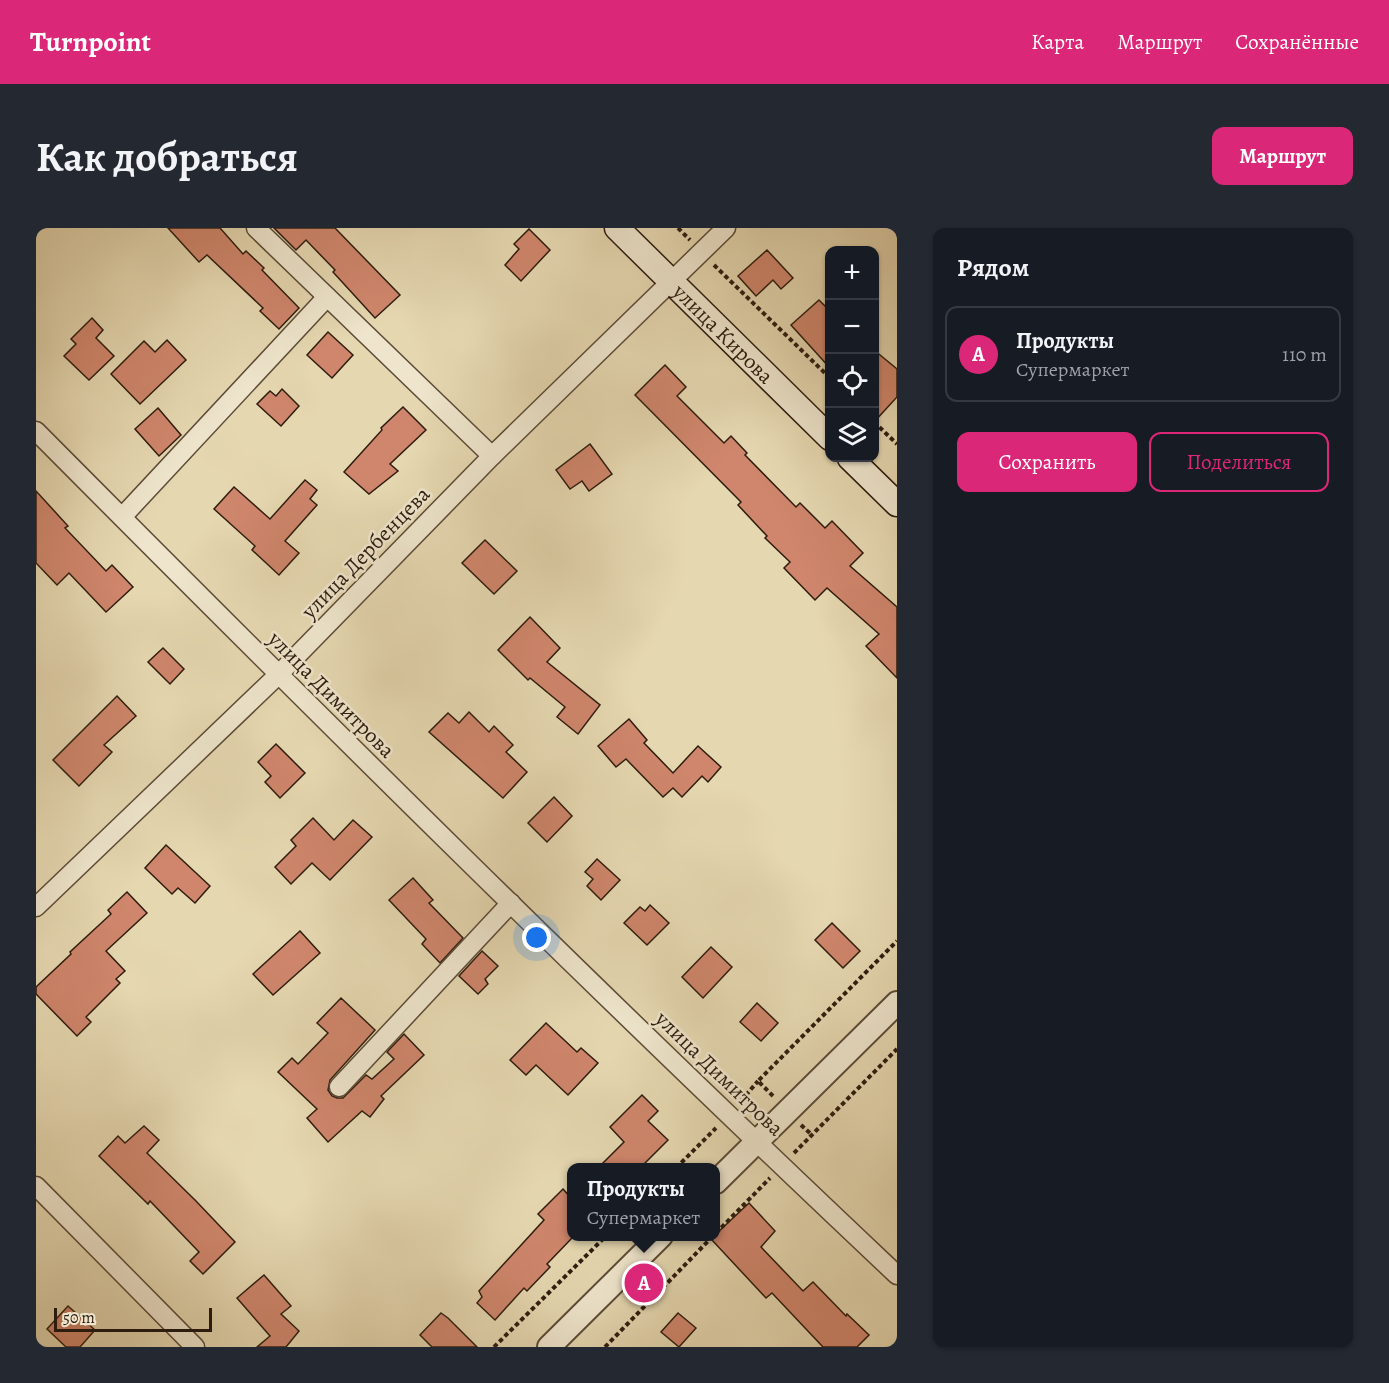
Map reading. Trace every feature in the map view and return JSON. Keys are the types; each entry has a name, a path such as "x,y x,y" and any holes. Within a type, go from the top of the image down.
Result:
{"main road":[{"name":"улица Кирова","path":"617,228 825,433"},
{"path":"854,462 897,504"}],"street":[{"path":"256,228 492,456"},
{"name":"улица Дербенцева","path":"36,907 278,675 492,456 726,228"},
{"path":"122,517 327,297"},
{"name":"улица Димитрова","path":"36,431 278,675 756,1142 897,1275"},
{"path":"339,1087 511,903"},
{"path":"720,1178 897,1003"},
{"path":"36,1186 195,1347"},
{"path":"549,1347 656,1241"}],"path":[{"path":"678,228 825,373"},
{"path":"879,427 897,444"},
{"path":"812,1135 758,1081 897,941"},
{"path":"720,1229 897,1049"},
{"path":"494,1347 601,1241"},
{"path":"605,1347 708,1241"}],"building":[{"path":"168,228 220,228 243,254 246,251 264,268 262,270 299,308 279,329 260,311 263,308 207,255 199,262"},
{"path":"274,228 335,228 400,295 375,318 333,272 335,270 306,240 296,250"},
{"path":"529,229 550,250 521,281 505,265 519,249 514,244"},
{"path":"767,250 793,278 781,289 773,280 756,296 738,276"},
{"path":"819,300 825,306 825,362 791,325"},
{"path":"92,318 103,330 96,338 114,356 89,380 64,356 76,344 71,339"},
{"path":"328,332 353,355 332,378 307,355"},
{"path":"167,340 186,360 140,404 111,374 144,341 155,352"},
{"path":"879,354 897,369 897,397 879,417"},
{"path":"665,365 686,387 677,396 724,443 731,436 747,453 745,455 796,507 800,503 825,528 832,521 863,553 850,566 897,607 897,678 866,646 879,634 827,588 815,600 784,568 790,562 765,538 767,536 738,505 741,502 635,395"},
{"path":"282,389 299,406 281,426 257,404 270,391 276,396"},
{"path":"403,407 426,430 390,464 398,471 369,494 344,472 382,430 381,428"},
{"path":"158,408 181,435 159,456 135,429"},
{"path":"590,444 612,474 589,491 582,481 570,489 556,470"},
{"path":"305,480 317,490 310,499 317,505 285,541 299,553 279,575 252,550 255,546 214,509 234,487 270,519"},
{"path":"36,491 68,526 65,528 106,571 112,565 133,587 106,612 69,573 57,585 36,563"},
{"path":"485,540 517,571 494,594 462,563"},
{"path":"530,617 560,648 547,662 600,705 578,734 557,717 565,707 530,678 528,680 498,650"},
{"path":"163,648 184,669 170,684 148,662"},
{"path":"117,696 136,716 104,745 112,752 79,786 53,760"},
{"path":"469,712 489,732 494,726 513,745 506,752 527,772 503,798 429,732 448,713 459,723"},
{"path":"629,719 647,740 644,743 673,773 698,746 721,767 708,782 702,776 682,797 673,788 663,797 626,759 616,767 598,746"},
{"path":"276,744 305,773 280,798 265,782 271,776 258,762"},
{"path":"554,797 572,816 547,842 528,823"},
{"path":"313,818 334,840 353,820 372,837 330,880 312,863 291,884 275,867 296,846 291,840"},
{"path":"166,845 210,886 195,903 178,888 172,894 145,868"},
{"path":"597,859 620,880 601,900 587,886 593,879 585,872"},
{"path":"413,878 433,900 429,903 463,938 440,963 422,944 426,939 389,900"},
{"path":"127,892 147,913 106,951 125,971 116,979 120,983 86,1017 91,1022 77,1036 36,994 36,987 111,914 108,910"},
{"path":"650,905 669,923 647,945 624,923 640,907 645,911"},
{"path":"832,923 860,951 843,968 815,940"},
{"path":"300,931 320,953 273,995 253,974"},
{"path":"711,947 732,967 703,998 682,977"},
{"path":"482,951 498,966 485,979 488,984 478,994 459,976"},
{"path":"341,998 375,1030 330,1080 328,1090 332,1096 343,1098 366,1075 372,1079 394,1059 387,1052 404,1034 424,1055 381,1096 384,1099 370,1117 362,1111 328,1142 307,1118 317,1109 278,1072 292,1058 298,1064 328,1033 317,1023"},
{"path":"757,1003 778,1023 761,1041 740,1022"},
{"path":"546,1023 577,1052 581,1048 598,1063 568,1095 536,1065 526,1075 510,1060"},
{"path":"642,1095 658,1111 648,1121 668,1140 645,1163 603,1163 624,1142 610,1127"},
{"path":"144,1126 159,1140 147,1153 235,1242 203,1274 190,1261 199,1252 150,1201 148,1204 99,1156 118,1136 125,1143"},
{"path":"563,1189 567,1193 567,1241 569,1241 547,1264 550,1267 527,1291 524,1288 495,1320 477,1303 482,1297 479,1291 544,1220 538,1214"},
{"path":"749,1203 775,1231 761,1247 803,1291 813,1282 846,1316 847,1314 869,1335 857,1347 823,1347 772,1293 766,1298 713,1241 720,1241 720,1230"},
{"path":"264,1275 291,1306 281,1314 299,1331 286,1347 257,1347 270,1336 237,1298"},
{"path":"68,1306 95,1330 80,1347 66,1347 47,1329"},
{"path":"441,1313 477,1347 432,1347 420,1335"},
{"path":"678,1313 696,1328 679,1347 661,1332"}],"place":[{"name":"Продукты","path":"644,1283"}]}
